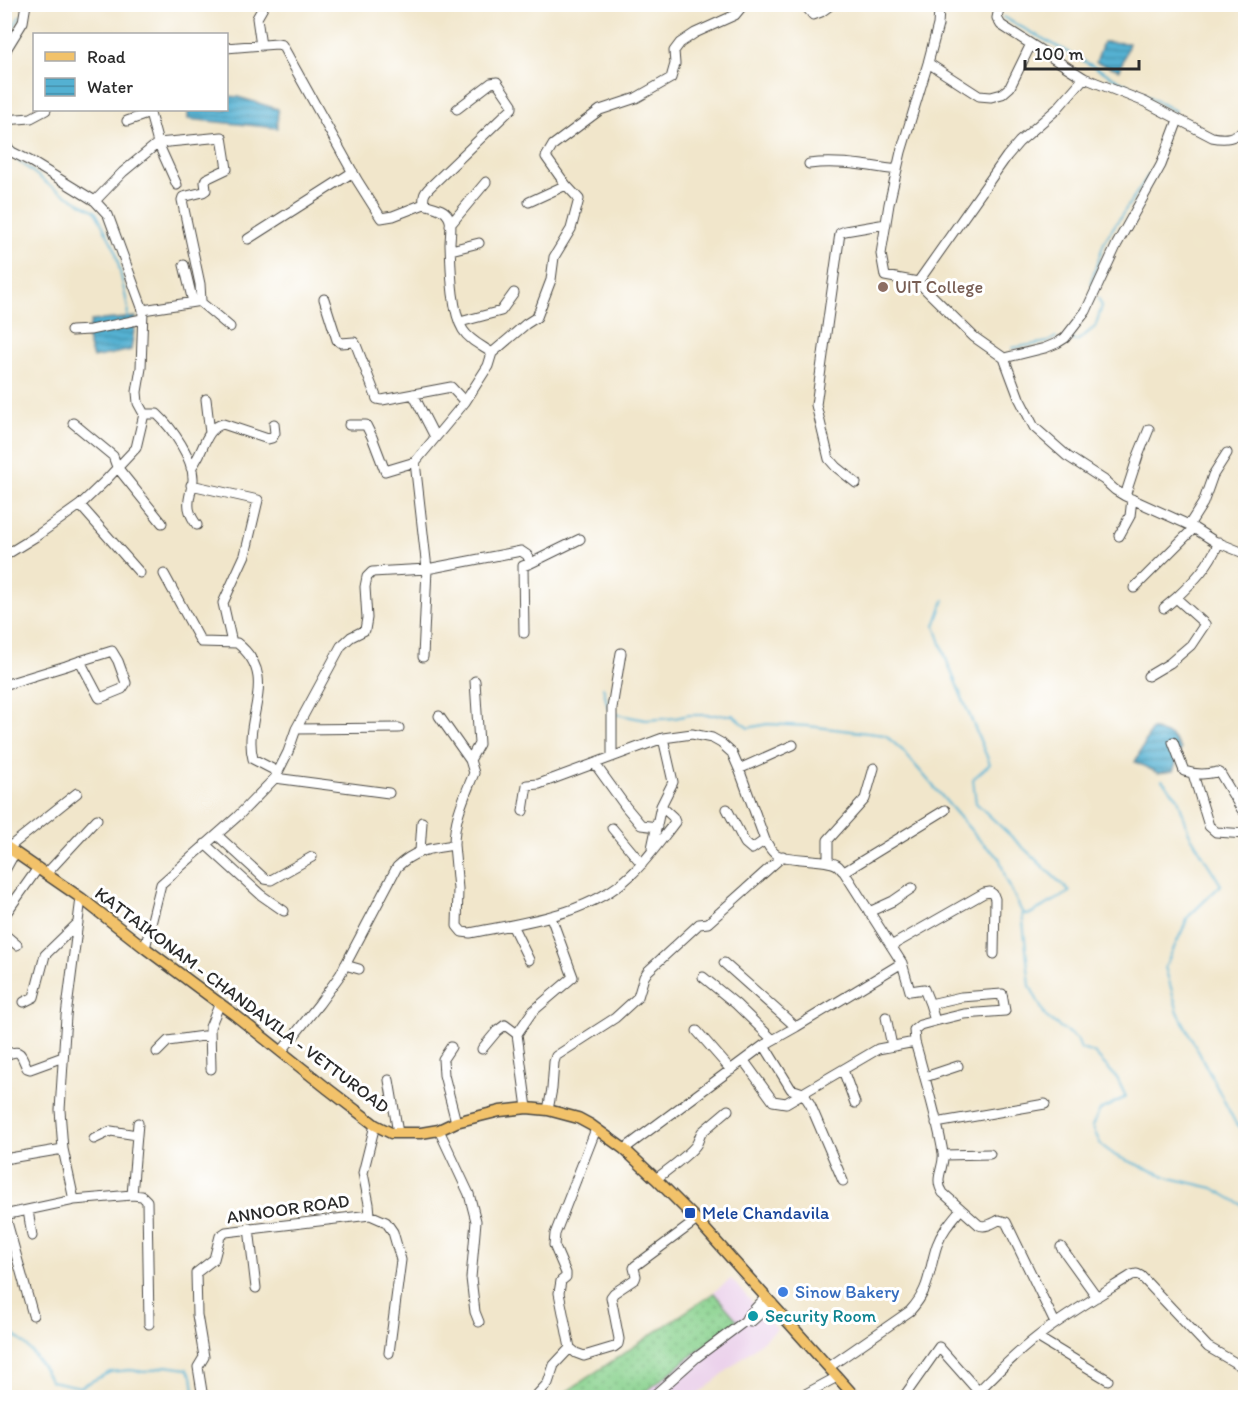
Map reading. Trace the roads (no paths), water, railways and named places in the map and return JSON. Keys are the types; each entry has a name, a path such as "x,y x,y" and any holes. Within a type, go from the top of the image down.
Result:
{"main road":[{"name":"KATTAIKONAM - CHANDAVILA - VETTUROAD","path":"9,848 81,898 220,1003 375,1125 391,1134 439,1130 456,1122 500,1111 527,1108 548,1110 578,1118 596,1129 624,1149 697,1220 856,1398"}],"street":[{"path":"4,56 23,22 26,4"},
{"path":"261,46 258,18 265,4"},
{"path":"349,425 366,425 385,471 415,462 465,402 488,366 492,353 537,317 551,280 554,257 571,229 579,199 546,157 553,145 600,110 636,98 671,78 675,64 674,51 680,43 695,33 735,15 744,4"},
{"path":"806,4 813,15 832,4"},
{"path":"936,4 939,10 938,25 897,170 886,224 881,254 885,276 918,282 974,337 1004,358 1019,398 1034,427 1067,456 1104,480 1115,490 1245,554"},
{"path":"1000,4 997,18 1001,25 1084,78 1145,102 1212,137 1222,139 1233,137 1245,130"},
{"path":"928,63 979,96 991,98 1011,87 1031,44"},
{"path":"228,48 282,45 381,218 393,216 424,204 441,209 448,216 454,300 460,322 464,332 492,353"},
{"path":"918,282 1007,156 1019,142 1057,109 1084,78"},
{"path":"424,204 424,194 430,187 512,108 512,104 497,82 491,83 457,108"},
{"path":"4,120 31,118 44,111"},
{"path":"127,121 150,111 158,143 177,185"},
{"path":"1004,358 1057,344 1065,338 1086,310 1117,244 1161,165 1178,120"},
{"path":"71,331 90,330 201,301 200,284 182,200 183,197 206,190 206,179 227,169 222,137 158,143 123,172 95,201"},
{"path":"4,144 12,152 95,201 108,215 143,315 141,368 137,392 138,403 144,414 136,448 105,481 80,505 36,537 4,556"},
{"path":"809,164 842,163 897,170"},
{"path":"248,239 353,172"},
{"path":"450,225 486,182"},
{"path":"529,202 566,185"},
{"path":"856,483 829,459 816,405 840,233 886,224"},
{"path":"450,250 479,243"},
{"path":"184,265 196,302 230,327"},
{"path":"460,322 501,311 514,293"},
{"path":"324,299 337,340 341,343 354,342 377,399 451,387 465,402"},
{"path":"412,394 435,437"},
{"path":"206,399 210,433"},
{"path":"144,414 158,414 169,425 188,458 193,480 189,511 197,525"},
{"path":"73,423 113,456 117,467 162,523"},
{"path":"191,468 210,433 218,425 223,424 268,439 272,438 275,433 274,424"},
{"path":"1119,536 1130,516 1129,497 1138,456 1149,429"},
{"path":"1134,588 1191,526 1203,503 1213,475 1227,453"},
{"path":"415,462 427,569 423,657"},
{"path":"191,485 258,500 245,555 223,603 232,643"},
{"path":"80,505 140,573"},
{"path":"524,633 523,566 580,538"},
{"path":"1164,608 1201,574 1219,543"},
{"path":"145,948 161,884 217,835 276,775 288,752 296,729 341,646 351,637 365,630 367,618 365,587 367,577 372,572 427,569 521,551 527,555 531,563"},
{"path":"164,574 201,642 237,643 250,654 256,665 260,680 250,748 253,759 276,775 389,793"},
{"path":"1148,676 1170,663 1191,645 1205,624 1176,598"},
{"path":"4,686 112,651 126,683 122,689 99,697"},
{"path":"612,757 612,708 621,652"},
{"path":"80,661 103,708"},
{"path":"470,760 480,744 475,681"},
{"path":"440,716 470,760 474,773 458,811 454,832 458,890 457,926 462,933 551,917 593,903 629,877 675,822 662,806"},
{"path":"296,729 399,728"},
{"path":"523,811 527,785 539,784 663,738 692,734 721,742 732,753 765,840 771,850 776,855 828,862 837,865 844,872 902,963 910,991 924,989 935,1021"},
{"path":"650,854 662,806 673,782 663,738"},
{"path":"1173,742 1184,771 1192,774 1220,773 1242,810 1245,811"},
{"path":"739,769 793,745"},
{"path":"595,764 641,825 657,827"},
{"path":"828,862 828,840 866,799 874,768"},
{"path":"1192,774 1209,826 1216,832 1245,834"},
{"path":"4,872 9,848 77,793"},
{"path":"727,809 746,843 752,849 765,840"},
{"path":"844,872 945,810"},
{"path":"4,916 42,871 97,819"},
{"path":"420,851 422,822"},
{"path":"612,828 642,864"},
{"path":"217,835 265,879 271,880 312,857"},
{"path":"205,844 261,895 284,911"},
{"path":"281,1052 319,1004 345,965 397,867 407,857 420,851 454,845"},
{"path":"548,1110 556,1056 615,1018 638,997 648,971 699,924 708,923 783,856"},
{"path":"869,912 893,901 912,888"},
{"path":"891,946 990,892 995,899 994,954"},
{"path":"74,1200 63,1149 60,1110 66,1016 81,898"},
{"path":"527,1108 517,1034 532,1012 573,977 551,917"},
{"path":"24,1002 34,997 45,955 78,923"},
{"path":"512,925 529,960"},
{"path":"4,934 17,945"},
{"path":"724,963 796,1027"},
{"path":"624,1149 768,1043 902,963"},
{"path":"345,965 359,969"},
{"path":"703,977 736,1004 768,1043 791,1089 803,1093 810,1104 843,1181"},
{"path":"930,1004 961,997 1002,994 1005,1011 964,1014 920,1025 914,1030 915,1042 944,1155 938,1180 939,1187 961,1209 983,1226 999,1220 1006,1222 1055,1323"},
{"path":"211,1069 210,1027 220,1003"},
{"path":"886,1017 892,1046"},
{"path":"482,1049 502,1026 505,1025 517,1034"},
{"path":"697,1031 731,1070"},
{"path":"157,1052 168,1041 210,1035"},
{"path":"744,1061 773,1101 786,1103 878,1050 915,1042"},
{"path":"452,1047 443,1059 443,1067 456,1122"},
{"path":"4,1056 14,1051 20,1053 27,1068 30,1069 63,1057"},
{"path":"925,1077 958,1066"},
{"path":"843,1070 855,1103"},
{"path":"389,1080 398,1133"},
{"path":"936,1123 1045,1104"},
{"path":"656,1179 689,1152 697,1144 702,1132 728,1110"},
{"path":"132,1195 138,1123"},
{"name":"ANNOOR ROAD","path":"203,1398 198,1368 204,1357 197,1316 196,1273 214,1259 220,1236 226,1232 370,1215 363,1173 375,1125"},
{"path":"596,1129 555,1234 554,1245 567,1273 561,1281 559,1293 570,1348 584,1356 618,1344 611,1297 635,1279 635,1266 697,1220"},
{"path":"439,1130 469,1194 476,1221 471,1278 475,1312 479,1322"},
{"path":"94,1138 111,1131 137,1135"},
{"path":"4,1159 63,1149"},
{"path":"944,1155 990,1154"},
{"path":"33,1315 5,1215 74,1200 132,1195 142,1196 147,1201 149,1324"},
{"path":"829,1367 910,1311 919,1302 930,1278 937,1245 942,1234 961,1209"},
{"path":"28,1210 32,1236"},
{"path":"370,1215 386,1222 393,1232 401,1260 389,1353"},
{"path":"249,1228 256,1288"},
{"path":"1061,1247 1097,1297"},
{"path":"903,1398 939,1347 975,1394 1008,1361 1055,1323 1137,1274 1208,1347 1245,1369"},
{"path":"651,1398 697,1357 769,1300"},
{"path":"1037,1337 1108,1380"},
{"path":"534,1398 548,1383 554,1365 570,1348"},
{"path":"798,1398 837,1377"}],"water":[{"path":"1103,42 1129,43 1120,70 1096,62"},
{"path":"228,96 278,109 277,128 188,119 188,111 228,111"},
{"path":"136,317 131,350 93,358 87,339 91,321"},
{"path":"1152,729 1171,736 1181,749 1173,771 1158,773 1135,762"}],"waterway":[{"path":"981,4 992,10"},
{"path":"4,42 20,16"},
{"path":"1003,17 1175,111"},
{"path":"1092,284 1091,281 1105,240 1154,167 1168,122"},
{"path":"14,157 49,185 95,211 115,249 128,308 127,320"},
{"path":"1072,340 1077,341 1095,327 1102,306 1098,298"},
{"path":"1012,348 1048,342 1056,337"},
{"path":"615,714 646,720 689,715 733,715 748,728 767,724 808,726 885,735 903,751 976,836 999,857 1017,902 1022,912 1028,915 1070,892 976,803 973,779 990,764 948,664 935,626 944,600"},
{"path":"603,687 608,708"},
{"path":"1162,780 1178,798 1189,833 1221,885 1189,916 1165,967 1178,1012 1236,1124 1246,1134"},
{"path":"1022,912 1030,986 1046,1017 1077,1039 1081,1049 1094,1053 1117,1078 1126,1097 1100,1110 1092,1126 1101,1145 1116,1156 1170,1178 1213,1188 1246,1207"},
{"path":"4,1328 31,1352 51,1381 80,1387 110,1372 130,1370 145,1372 166,1366 187,1369 192,1376 195,1398"}],"place":[{"name":"UIT College","path":"883,287"},
{"name":"Mele Chandavila","path":"690,1213"},
{"name":"Sinow Bakery","path":"783,1292"},
{"name":"Security Room","path":"753,1316"}]}
